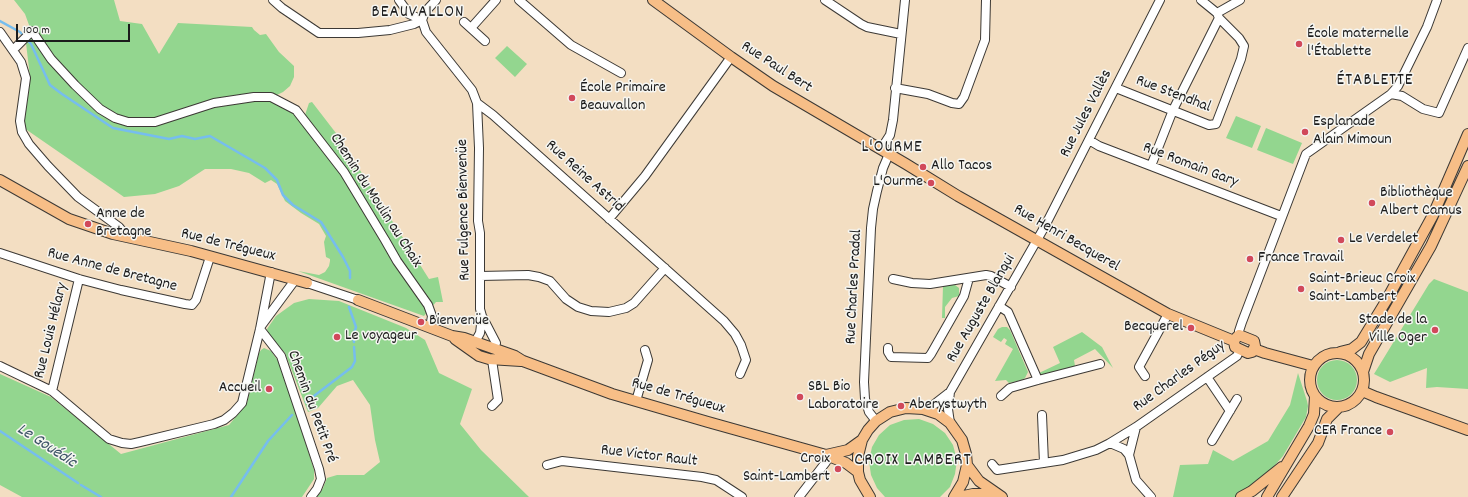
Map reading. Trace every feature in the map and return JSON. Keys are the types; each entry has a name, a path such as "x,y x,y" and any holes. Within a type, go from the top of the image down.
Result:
{"main road":[{"name":"Rue Paul Bert","path":"653,0 773,86 885,152"},
{"path":"1340,352 1348,354 1360,364 1365,378 1362,390 1358,397 1346,406 1339,407 1326,405 1315,396 1309,381 1313,366 1324,355 1332,352 1352,349 1361,342 1386,301 1433,215 1468,134"},
{"name":"Rue Henri Becquerel","path":"885,152 958,196 1168,314 1237,342"},
{"path":"1363,372 1369,354 1431,246 1468,166"},
{"name":"Rue de Trégueux","path":"0,180 69,219 123,236 271,272 307,283"},
{"name":"Rue de Trégueux","path":"358,300 452,336 498,348 523,361 636,401 826,455 846,463 859,476"},
{"name":"Rue de Trégueux","path":"452,336 484,357 523,361"},
{"path":"1237,342 1254,341 1254,349"},
{"path":"475,342 475,349 484,357 491,354 498,348"},
{"path":"1237,342 1248,353 1254,349 1313,366"},
{"path":"1362,390 1376,398 1468,430"},
{"path":"1267,497 1310,426 1314,414 1315,396"},
{"path":"1282,497 1318,443 1327,419 1339,407"},
{"path":"870,497 859,476 858,456 862,440 876,421 890,412 906,408 923,409 938,414 950,423 962,440 967,465 963,482 954,497"},
{"name":"Rue de Trégueux","path":"826,455 848,450 862,440"},
{"path":"1241,497 1252,491 1288,462"},
{"path":"967,465 979,481 1002,497"},
{"path":"959,497 973,494 984,494 991,497"}],"street":[{"path":"273,0 282,8 319,33 358,34 390,30 414,24 422,20 425,12 436,0"},
{"path":"399,0 409,14 422,20"},
{"path":"485,41 467,25 496,0"},
{"path":"519,0 570,45 621,74"},
{"path":"825,0 867,27 901,34"},
{"name":"Rue Charles Pradal","path":"876,421 869,412 865,399 864,382 871,228 873,209 890,135 905,0"},
{"path":"896,88 928,94 952,103 960,104 985,40 986,0"},
{"name":"Rue Jules Vallès","path":"1038,240 1160,0"},
{"path":"1201,0 1218,16"},
{"path":"1152,166 1173,110 1218,16 1240,0"},
{"path":"1237,342 1239,331 1281,216 1306,154 1391,94 1398,86 1427,27 1438,0"},
{"name":"Rue Stendhal","path":"1116,88 1209,125 1216,124 1241,59 1244,46 1239,38 1218,16"},
{"name":"Rue Reine Astrid","path":"422,20 426,32 472,90 477,103 493,115 665,268 735,334 742,345 746,360 740,374"},
{"path":"0,32 21,62 26,78 20,121 22,132 29,144 78,197 119,226 124,233 123,236"},
{"name":"Chemin du Moulin au Chaix","path":"13,50 28,36 100,109 115,118 128,122 155,122 214,103 254,97 271,97 296,110 344,172 396,261 428,305 432,316 430,328"},
{"path":"1391,94 1402,96 1423,109 1439,113 1468,48"},
{"path":"609,219 645,176 731,57"},
{"name":"Rue Fulgence Bienvenüe","path":"477,103 480,309 498,348"},
{"name":"Rue Romain Gary","path":"1089,140 1099,146 1281,216"},
{"name":"Rue Auguste Blanqui","path":"923,409 932,406 950,392 1038,240"},
{"name":"Rue Anne de Bretagne","path":"0,252 121,290 192,305 196,300 210,257"},
{"path":"480,276 528,275 539,277 550,281 566,299 578,307 591,311 609,312 626,308 634,303 665,268"},
{"path":"0,366 52,391 109,439 122,443 136,443 214,424 224,420 242,403 260,329 271,272"},
{"path":"894,278 912,283 930,284 986,275 991,276 1011,287"},
{"name":"Rue Louis Hélary","path":"52,391 80,278"},
{"path":"888,348 888,352 891,357 928,358 964,296 969,278"},
{"path":"260,329 295,280"},
{"name":"Rue de Trégueux","path":"307,283 358,300"},
{"path":"1000,306 1008,312 1038,380"},
{"path":"1145,376 1139,367 1168,314"},
{"name":"Rue Fulgence Bienvenüe","path":"475,342 480,333 482,316"},
{"name":"Chemin du Petit Pré","path":"260,329 281,356 319,469 321,479 317,489 311,497"},
{"name":"Rue Charles Péguy","path":"992,464 997,470 1063,460 1081,455 1110,443 1136,427 1237,356 1237,342"},
{"path":"636,401 648,360 645,350"},
{"path":"484,357 498,400 492,406"},
{"path":"1001,396 1010,388 1100,364"},
{"path":"1207,377 1230,411"},
{"name":"Rue Auguste Blanqui","path":"950,392 948,409 950,423"},
{"path":"1212,441 1237,399"},
{"path":"1042,414 1044,463"},
{"name":"Rue Charles Péguy","path":"1136,427 1129,454 1136,480 1151,497"},
{"path":"1110,443 1129,454"},
{"path":"799,497 826,462 826,455"},
{"name":"Rue Victor Rault","path":"547,465 562,461 702,477 716,480 742,497"},
{"path":"859,476 864,497"}],"green space":[{"path":"14,0 114,0 120,21 142,24 159,54 178,23 252,27 260,35 266,34 279,52 294,66 294,77 290,86 275,96 305,115 309,103 312,102 339,137 429,279 438,277 443,302 436,302 424,316 298,271 319,275 325,272 330,261 330,259 326,257 324,242 326,236 319,224 285,201 277,184 271,180 265,183 249,173 231,169 205,169 179,186 155,194 124,197 24,128 30,77 26,43 29,25 25,14"},
{"path":"507,46 527,64 515,77 495,58"},
{"path":"1236,116 1261,126 1252,148 1226,138"},
{"path":"1266,128 1302,143 1293,164 1257,150"},
{"name":"Stade de la Ville Oger","path":"1434,279 1468,292 1468,389 1437,387 1426,388 1427,368 1390,382 1374,374 1429,284"},
{"path":"955,285 959,288 959,296 952,298 945,307 945,318 942,318 943,286"},
{"path":"309,299 339,301 406,328 425,340 439,373 472,389 460,424 481,450 529,497 317,497 327,478 337,475 364,475 380,462 370,405 353,380 337,386 318,408 308,412 285,353 268,334 267,329 276,316 294,303"},
{"path":"1007,327 1010,330 1028,372 1022,380 1009,383 1006,380 995,381 1013,349 1005,344 1007,340 1004,338 1001,342 993,337 998,329"},
{"path":"1082,332 1102,347 1113,368 1095,349 1074,360 1075,366 1046,374 1039,373 1060,363 1053,347"},
{"path":"264,348 271,351 281,365 314,470 314,479 302,497 22,497 0,485 0,374 51,397 121,454 229,425 247,403 259,353"},
{"path":"1337,360 1345,362 1351,366 1355,372 1357,380 1355,388 1351,394 1345,398 1337,400 1329,398 1323,394 1319,388 1317,380 1319,372 1323,366 1329,362"},
{"path":"1298,373 1308,406 1306,417 1283,456 1260,482 1235,497 1173,497 1180,465 1208,464 1213,450 1233,461 1268,441 1290,405"},
{"path":"919,419 933,424 945,433 953,445 957,460 955,474 950,487 940,497 885,497 877,488 871,475 869,461 872,447 879,435 890,425 904,420"}],"waterway":[{"name":"Le Gouédic","path":"0,21 20,32 31,44 50,85 113,128 169,139 182,136 195,139 210,136 265,168 277,180 283,195 293,205 321,222 343,257 350,271 350,278"},
{"name":"Le Gouédic","path":"349,307 356,327 353,336 354,342"},
{"name":"Le Gouédic","path":"306,402 352,367 355,361 354,347"},
{"name":"Le Gouédic","path":"231,497 268,441 292,415"},
{"name":"Le Gouédic","path":"0,431 78,483"},
{"name":"Le Gouédic","path":"81,485 101,497"}],"place":[{"name":"École maternelle l'Établette","path":"1299,44"},
{"name":"École Primaire Beauvallon","path":"572,98"},
{"name":"Esplanade Alain Mimoun","path":"1305,132"},
{"name":"Allo Tacos","path":"923,167"},
{"name":"L'Ourme","path":"931,183"},
{"name":"Bibliothèque Albert Camus","path":"1372,203"},
{"name":"Anne de Bretagne","path":"88,224"},
{"name":"Le Verdelet","path":"1341,240"},
{"name":"France Travail","path":"1250,259"},
{"name":"Saint-Brieuc Croix Saint-Lambert","path":"1301,289"},
{"name":"Bienvenüe","path":"421,322"},
{"name":"Becquerel","path":"1191,328"},
{"name":"Stade de la Ville Oger","path":"1435,330"},
{"name":"Le voyageur","path":"337,337"},
{"name":"Accueil","path":"269,389"},
{"name":"SBL Bio Laboratoire","path":"800,397"},
{"name":"Aberystwyth","path":"901,406"},
{"name":"CER France","path":"1390,432"},
{"name":"Croix Saint-Lambert","path":"838,469"}],"district":[{"name":"BEAUVALLON","path":"418,14"},
{"name":"ÉTABLETTE","path":"1375,82"},
{"name":"L'OURME","path":"892,149"},
{"name":"CROIX LAMBERT","path":"913,462"}]}
